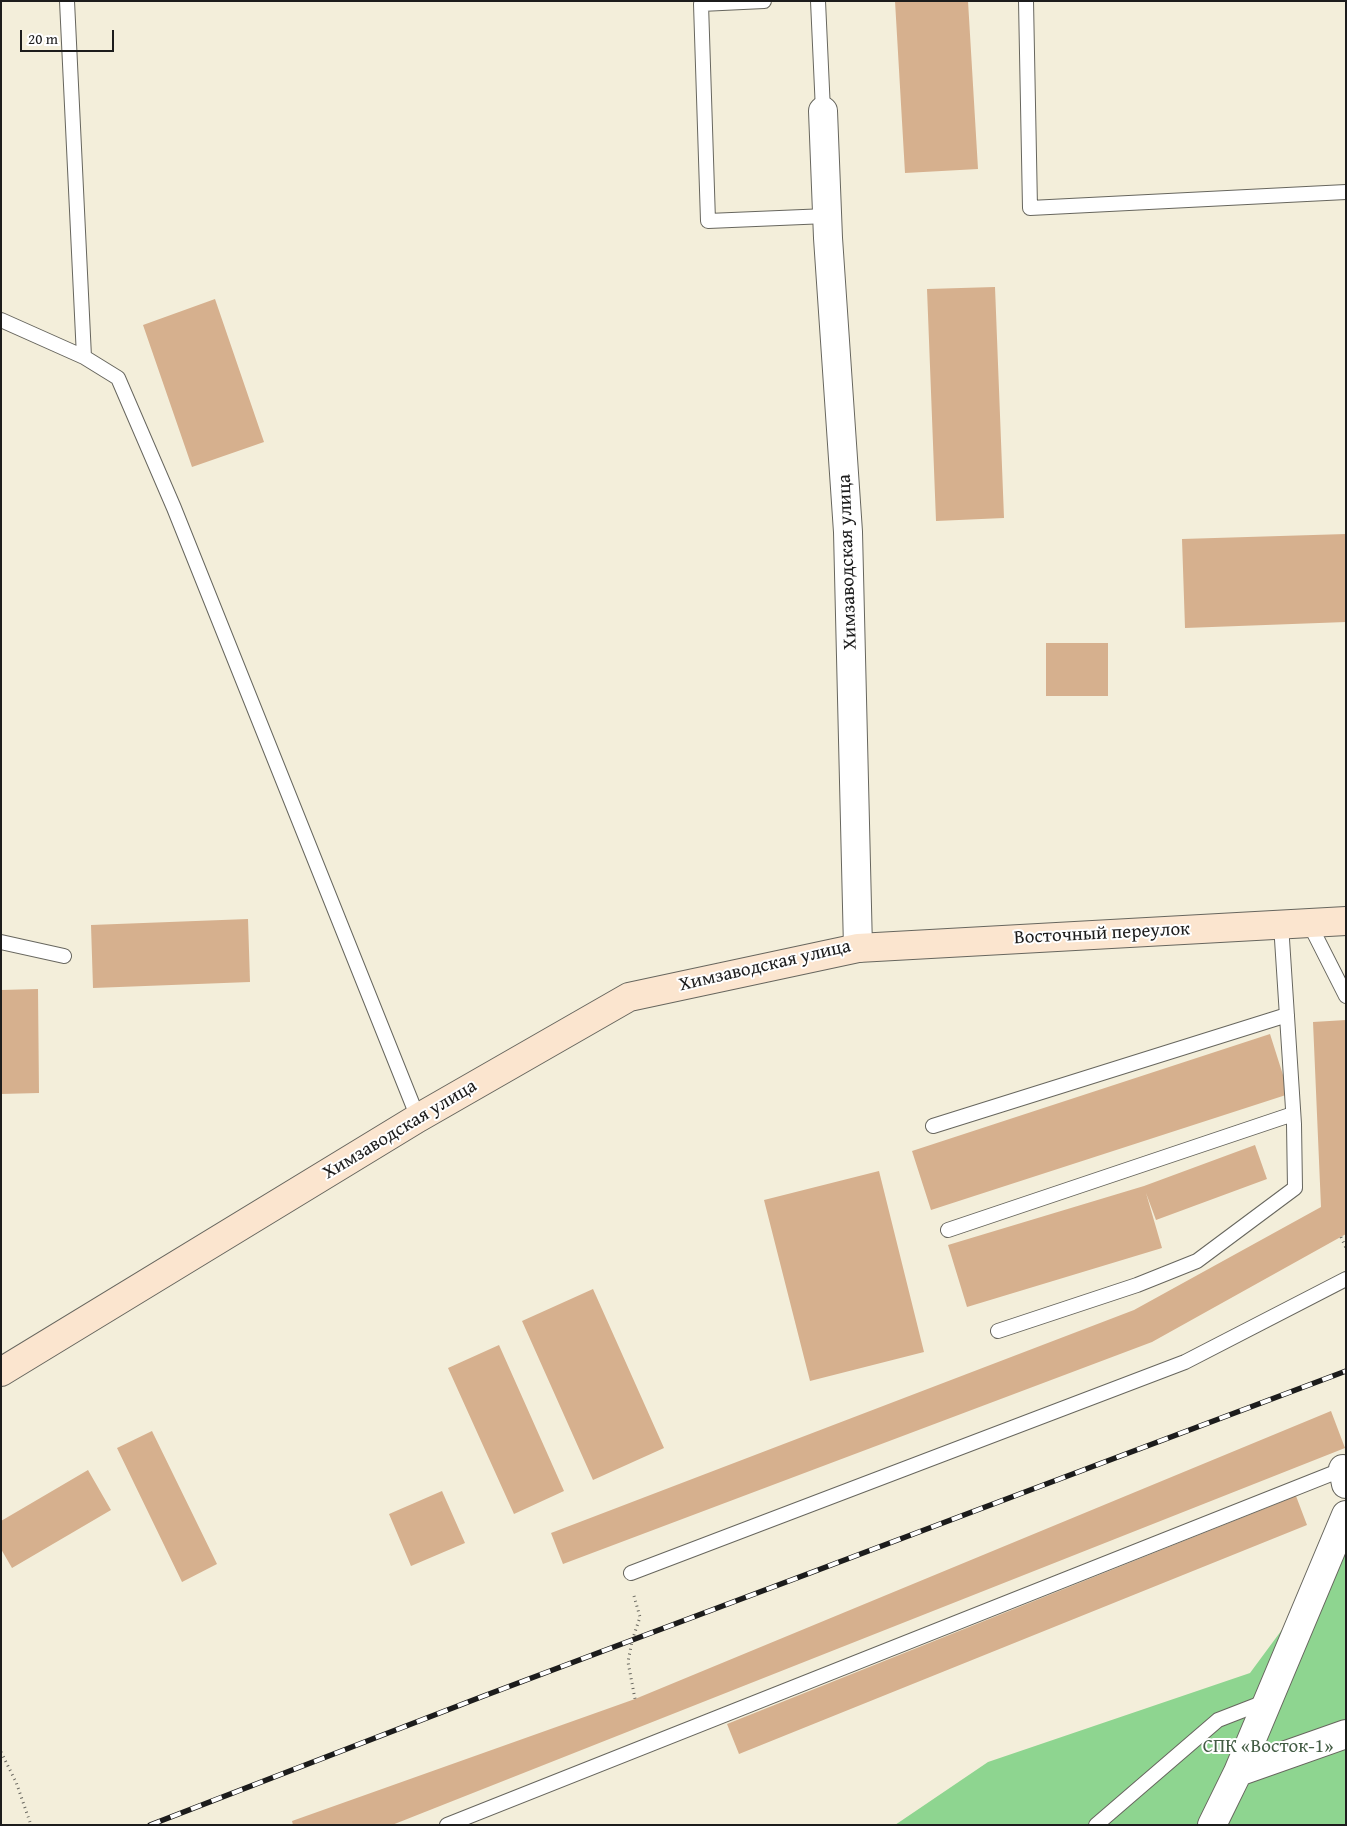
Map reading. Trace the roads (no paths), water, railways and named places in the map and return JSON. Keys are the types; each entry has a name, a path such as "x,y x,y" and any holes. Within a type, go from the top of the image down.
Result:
{"street":[{"name":"Химзаводская улица","path":"1,1372 418,1118 629,998 858,948 848,532 827,216 823,111"},
{"name":"Восточный переулок","path":"858,948 1346,921"},
{"path":"1212,1825 1238,1772 1346,1515"},
{"path":"1238,1772 1346,1734"}],"lane":[{"path":"67,1 84,357"},
{"path":"764,1 701,3 708,220 827,216"},
{"path":"818,1 823,111"},
{"path":"1026,1 1030,208 1346,192"},
{"path":"1,320 84,357 118,378 174,508 418,1118"},
{"path":"1309,923 1346,996"},
{"path":"998,1331 1138,1285 1196,1261 1295,1188 1293,1114 1281,924"},
{"path":"1,942 64,956"},
{"path":"933,1126 1287,1015"},
{"path":"948,1230 1293,1114"},
{"path":"631,1573 1185,1362 1346,1280"},
{"path":"446,1825 1345,1474"},
{"path":"1096,1825 1218,1720 1268,1701"}],"railway":[{"path":"150,1825 481,1697 1346,1371"}],"park label":[{"name":"СПК «Восток-1»","path":"1268,1747"}]}
